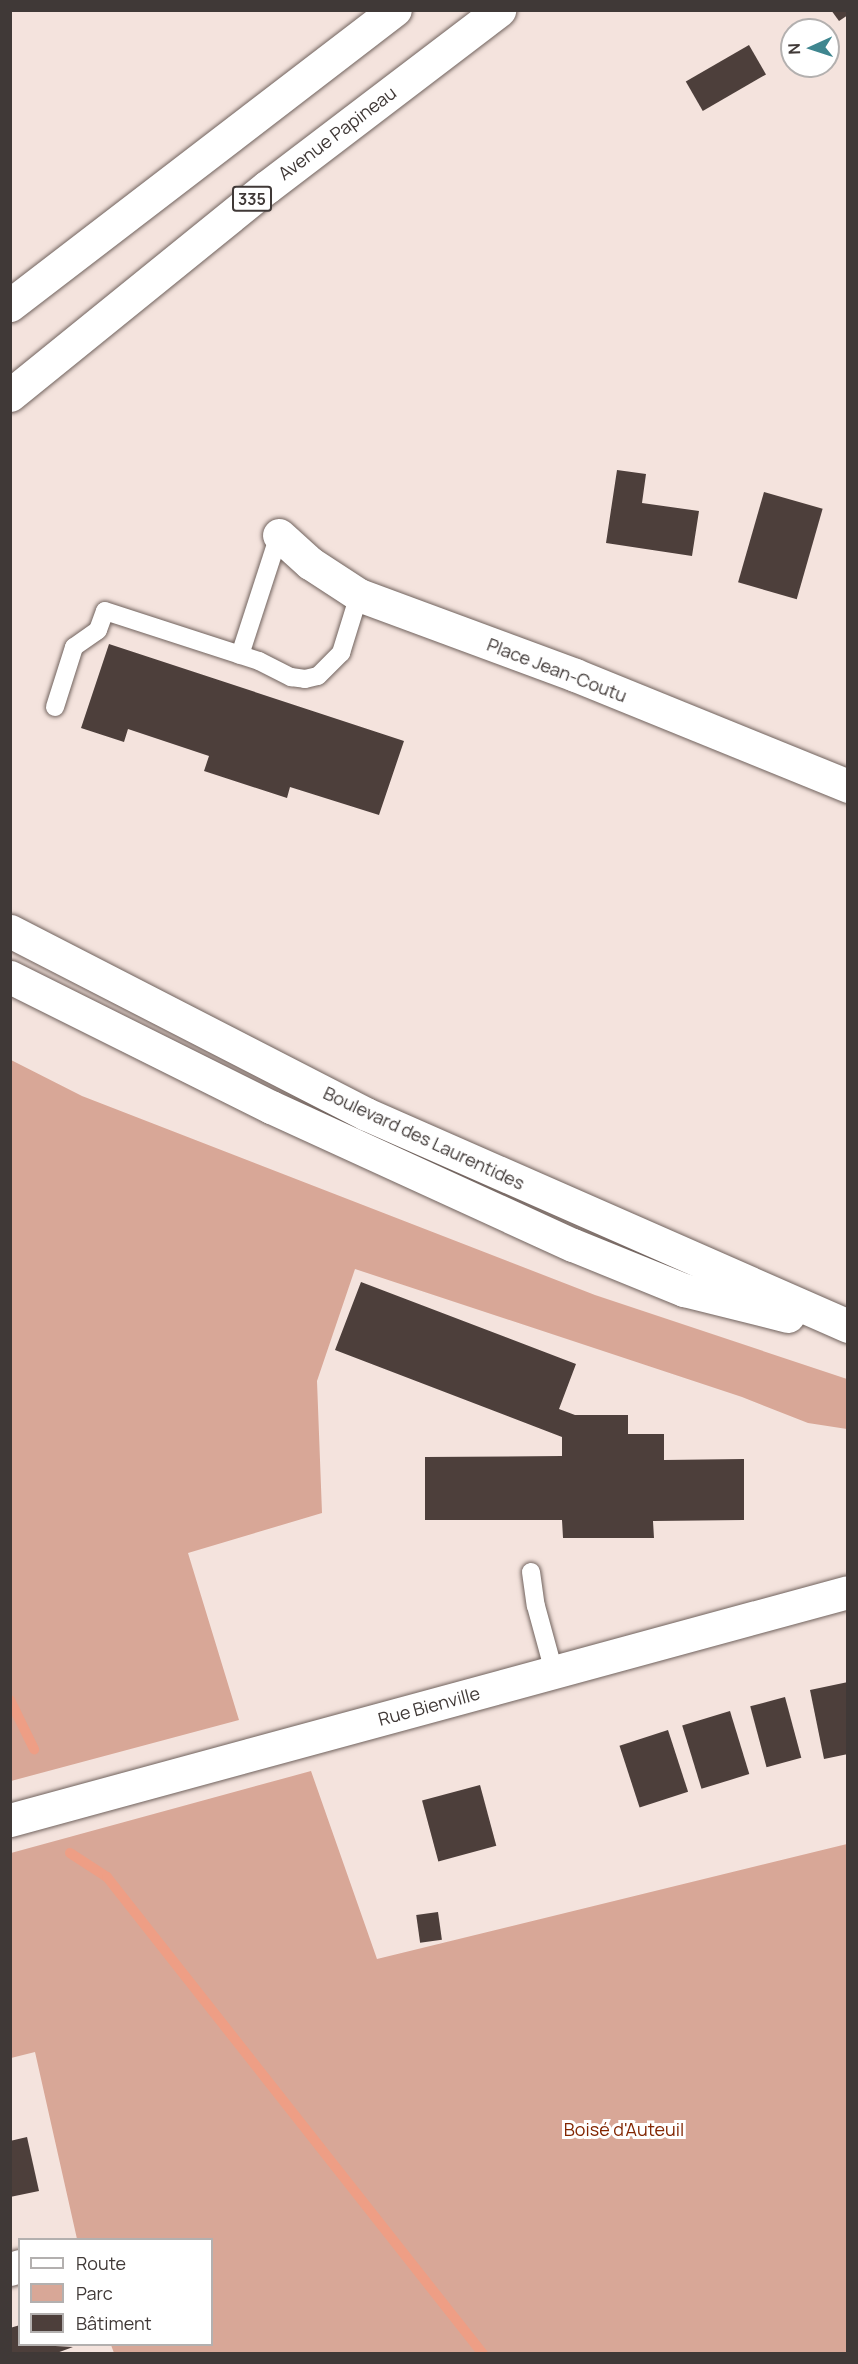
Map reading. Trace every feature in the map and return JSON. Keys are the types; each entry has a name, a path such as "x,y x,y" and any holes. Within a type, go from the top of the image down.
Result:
{"main road":[{"path":"10,305 395,10"},
{"name":"Avenue Papineau","path":"10,395 267,187 499,10"},
{"name":"Place Jean-Coutu","path":"279,535 310,562 359,595 575,675 848,786"},
{"name":"Boulevard des Laurentides","path":"10,931 366,1114 848,1328"},
{"name":"Boulevard des Laurentides","path":"10,977 271,1107 573,1245 684,1290 848,1328"},
{"name":"Rue Bienville","path":"10,1820 848,1592"}],"lane":[{"path":"240,655 279,535"},
{"path":"55,707 74,647 98,630 105,611 240,655 291,677 318,676 341,653 359,595"},
{"path":"531,1572 538,1615 554,1672"}],"green space":[{"path":"11,1060 82,1096 595,1295 847,1379 847,1429 808,1423 742,1397 355,1269 317,1381 322,1513 188,1553 239,1720 11,1781"},
{"name":"Boisé d'Auteuil","path":"311,1771 377,1959 847,1844 847,2353 114,2353 111,2346 213,2346 213,2238 77,2238 35,2052 11,2058 11,1853"}],"building":[{"path":"831,10 848,10 848,15 840,20 840,18 837,18"},
{"path":"749,45 766,74 703,111 686,82"},
{"path":"617,470 646,474 642,503 699,511 692,556 606,543"},
{"path":"764,492 823,509 797,599 738,582"},
{"path":"109,644 404,741 379,815 290,787 287,798 204,771 209,756 128,729 124,742 81,728"},
{"path":"361,1282 576,1364 559,1409 575,1415 628,1415 628,1434 664,1434 664,1460 744,1459 744,1520 653,1521 654,1538 563,1538 562,1520 425,1520 425,1457 562,1456 562,1437 335,1350"},
{"path":"848,1682 848,1754 824,1759 810,1690"},
{"path":"785,1697 801,1758 767,1767 750,1706"},
{"path":"730,1711 749,1774 701,1789 682,1726"},
{"path":"668,1730 688,1792 640,1808 619,1746"},
{"path":"480,1785 496,1846 438,1861 422,1801"},
{"path":"438,1912 442,1940 420,1943 416,1915"},
{"path":"27,2137 39,2191 10,2197 10,2141"},
{"path":"18,2326 18,2346 73,2347 54,2354 11,2354 10,2328"}],"waterway":[{"path":"10,1700 34,1749"},
{"path":"70,1853 107,1877 483,2354"}]}
